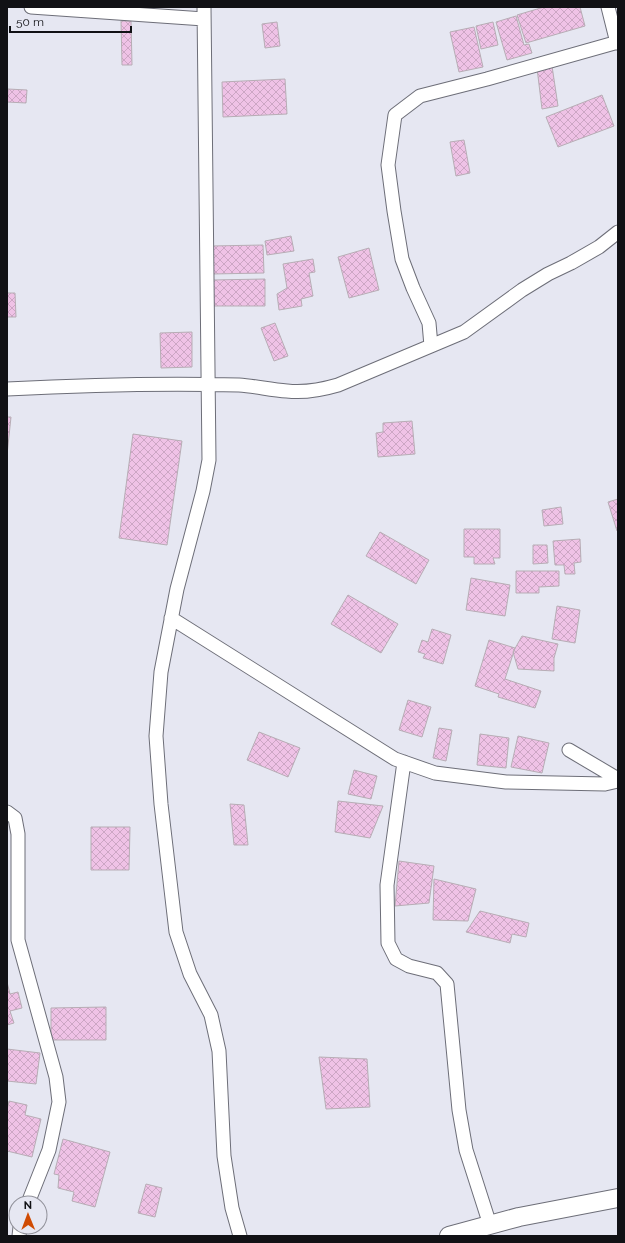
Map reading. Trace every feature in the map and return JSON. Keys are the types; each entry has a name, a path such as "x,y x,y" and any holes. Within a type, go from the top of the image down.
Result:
{"street":[{"path":"31,7 204,13 209,460 203,491 177,589 171,618 161,672 156,736 160,804 176,932 190,974 211,1015 219,1051 224,1156 232,1208 240,1236"},
{"path":"431,346 430,323 413,288 402,259 394,211 388,165 395,115 420,96 617,43 608,7"},
{"path":"7,389 89,385 241,385 287,391 321,391 464,332 522,290 548,274 599,247 618,232"},
{"path":"171,618 395,759 435,772 506,782 605,784 618,780"},
{"path":"569,750 618,780"},
{"path":"404,762 387,885 388,943 396,959 409,966 436,973 447,984 459,1110 466,1150 490,1225"},
{"path":"7,812 15,818 18,834 18,940 56,1077 59,1102 49,1150 31,1195"},
{"path":"448,1236 519,1217 618,1198"}],"building":[{"path":"544,7 580,7 585,26 526,43 517,15"},
{"path":"516,16 524,45 529,44 532,53 507,60 496,22"},
{"path":"121,21 131,21 132,65 122,65"},
{"path":"277,22 280,46 265,48 262,24"},
{"path":"493,22 498,45 481,49 476,26"},
{"path":"474,27 483,67 459,72 450,32"},
{"path":"552,66 558,106 542,109 537,68"},
{"path":"285,79 287,114 223,117 222,82"},
{"path":"8,89 27,90 26,103 7,102"},
{"path":"602,95 614,126 558,147 546,117"},
{"path":"464,140 470,173 456,176 450,142"},
{"path":"291,236 294,251 267,255 265,241"},
{"path":"263,245 264,273 212,274 211,246"},
{"path":"369,248 379,290 349,298 338,257"},
{"path":"313,259 315,272 309,273 313,296 301,299 302,306 279,310 277,294 287,288 283,264"},
{"path":"265,279 265,306 213,306 212,280"},
{"path":"7,293 15,293 16,317 7,317"},
{"path":"275,323 288,356 274,361 261,328"},
{"path":"192,332 192,367 161,368 160,333"},
{"path":"7,417 11,417 7,455"},
{"path":"412,421 415,454 378,457 376,433 383,432 383,423"},
{"path":"133,434 182,441 167,545 119,538"},
{"path":"618,499 618,531 617,531 608,502"},
{"path":"561,507 563,524 544,526 542,510"},
{"path":"464,529 500,529 500,558 493,558 495,564 474,564 474,557 464,557"},
{"path":"380,532 429,560 416,584 366,556"},
{"path":"580,539 581,562 574,563 575,574 565,574 564,565 555,565 553,541"},
{"path":"533,545 547,545 548,563 533,564"},
{"path":"516,571 559,571 559,586 539,587 539,593 516,593"},
{"path":"471,578 510,585 505,616 466,610"},
{"path":"348,595 398,624 381,653 331,624"},
{"path":"557,606 580,610 575,643 552,639"},
{"path":"432,629 451,635 443,664 423,658 425,654 418,652 422,640 428,642"},
{"path":"522,636 558,644 554,658 554,671 518,669 513,652"},
{"path":"489,640 515,648 505,679 541,691 535,708 498,697 499,694 475,686"},
{"path":"408,700 431,707 422,737 399,730"},
{"path":"439,728 452,730 446,761 433,758"},
{"path":"259,732 300,748 288,777 247,760"},
{"path":"480,734 509,738 506,768 477,765"},
{"path":"518,736 549,743 542,773 511,767"},
{"path":"354,770 377,776 371,799 348,794"},
{"path":"338,801 383,806 370,838 335,832"},
{"path":"230,804 244,805 248,845 234,845"},
{"path":"91,827 130,827 129,870 91,870"},
{"path":"399,861 434,866 429,903 395,906"},
{"path":"434,879 476,889 468,921 433,920"},
{"path":"480,911 529,923 526,937 512,934 510,943 466,932"},
{"path":"7,982 10,994 18,992 22,1008 10,1011 14,1023 7,1025"},
{"path":"106,1007 106,1040 51,1040 51,1008"},
{"path":"7,1049 40,1053 36,1084 7,1081"},
{"path":"319,1057 367,1059 370,1107 326,1109"},
{"path":"9,1101 27,1105 25,1115 41,1119 32,1157 7,1151 7,1110"},
{"path":"63,1139 110,1152 95,1207 72,1201 74,1192 58,1188 59,1175 54,1174"},
{"path":"146,1184 162,1188 155,1217 138,1213"}]}
